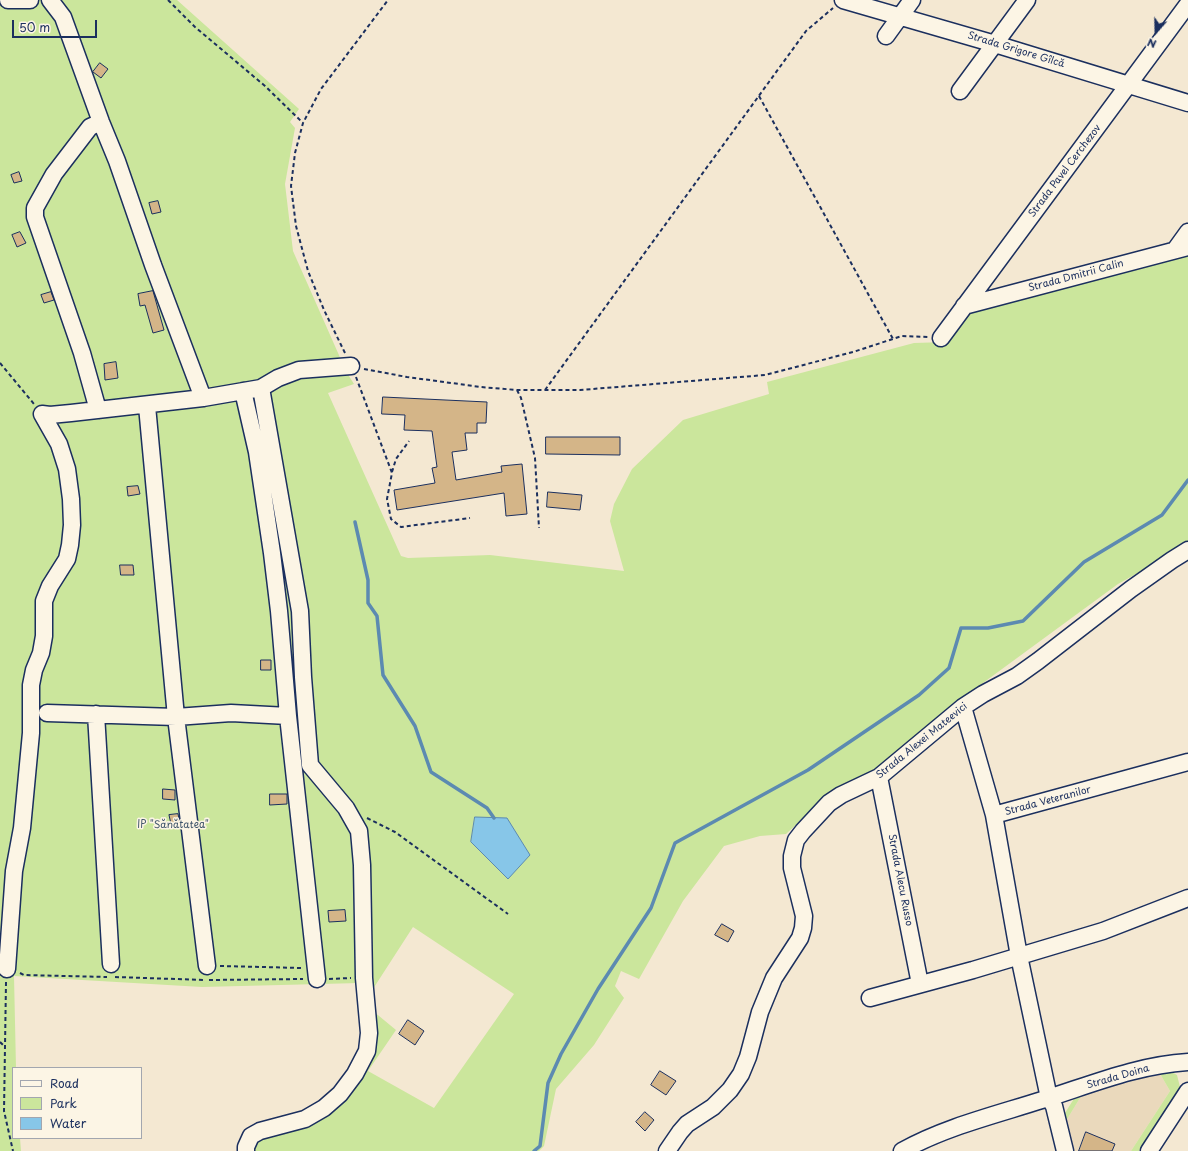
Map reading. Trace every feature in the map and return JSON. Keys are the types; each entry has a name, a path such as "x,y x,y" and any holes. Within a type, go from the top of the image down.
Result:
{"street":[{"path":"8,0 30,0"},
{"path":"50,0 63,17 203,398"},
{"name":"Strada Grigore Gîlcă","path":"843,0 1188,102"},
{"path":"886,36 912,0"},
{"path":"960,91 1027,0"},
{"name":"Strada Pavel Cerchezov","path":"941,338 1188,4"},
{"path":"98,410 82,353 35,217 35,208 54,174 90,127 101,122"},
{"path":"1182,248 1188,232"},
{"name":"Strada Dmitrii Calin","path":"964,306 1182,248"},
{"path":"42,414 50,415 146,406 203,398 261,388 278,378 299,370 351,366"},
{"path":"246,1151 246,1146 251,1136 260,1131 305,1119 324,1108 340,1094 355,1074 367,1050 369,1033 364,978 362,866 359,831 346,808 310,765 302,677 300,611 261,388"},
{"path":"243,391 257,452 272,553 279,611 288,716 317,974"},
{"path":"146,406 176,717 207,966"},
{"path":"6,969 14,871 22,828 31,733 31,685 34,670 41,653 44,636 44,601 50,586 67,559 72,526 71,499 67,469 59,444 42,414"},
{"name":"Strada Alexei Mateevici","path":"667,1151 687,1124 713,1107 730,1090 741,1074 748,1057 760,1012 774,978 800,938 804,916 792,861 796,840 829,803 841,795 879,777 963,707 983,694 1017,676 1038,662 1131,589 1188,550"},
{"name":"Strada Veteranilor","path":"963,707 994,815 1188,762"},
{"path":"47,713 176,717 231,713 288,716"},
{"path":"96,714 111,964"},
{"name":"Strada Alecu Russo","path":"879,777 920,984"},
{"path":"994,815 1019,956 1048,1098 1054,1106 1065,1151"},
{"path":"870,998 1103,931 1188,898"},
{"name":"Strada Doina","path":"902,1151 931,1145 972,1122 1098,1081 1141,1069 1188,1062"},
{"path":"1149,1151 1188,1091"}],"path":[{"path":"168,0 195,26 265,86 303,123"},
{"path":"388,0 321,89 303,123 295,153 291,186 296,226 308,271 324,310 359,382 392,473"},
{"path":"545,390 806,31 843,0"},
{"path":"759,96 893,339"},
{"path":"351,366 422,379 481,387 517,390 580,390 765,375 853,352 902,336 941,338"},
{"path":"0,363 42,414"},
{"path":"517,390 522,398 535,458 539,528"},
{"path":"409,441 396,459 392,473 387,499 391,519 401,527 470,518"},
{"path":"346,808 395,832 508,914"},
{"path":"207,966 364,978"},
{"path":"13,1151 4,1111 6,969 24,975 199,980 317,974"},
{"path":"0,1042 4,1047"}],"shaded area":[{"path":"1159,1072 1170,1091 1131,1151 1070,1151 1066,1121 1083,1093"}],"green space":[{"name":"IP \"Sănătatea\"","path":"0,0 177,0 299,109 290,122 295,128 285,184 293,251 342,362 303,376 347,373 354,384 328,393 401,556 408,558 490,555 624,571 610,521 614,504 632,469 683,420 769,394 767,382 914,343 946,342 969,312 1188,252 1188,545 1118,584 957,702 892,758 814,808 786,834 760,836 724,846 683,901 639,979 621,971 615,986 624,998 594,1045 556,1089 544,1146 539,1151 250,1151 255,1140 345,1094 373,1011 396,1030 368,1071 434,1108 514,994 413,927 371,992 360,983 202,987 14,976 16,1067 12,1067 12,1139 20,1139 21,1151 0,1151"},
{"path":"1168,1070 1177,1075 1180,1087 1139,1151 1131,1151 1170,1091 1159,1072 1083,1093 1066,1121 1063,1120 1065,1113 1080,1089"}],"water":[{"path":"475,817 507,818 530,855 508,879 471,842"}],"building":[{"path":"100,63 108,69 101,78 93,72"},
{"path":"19,172 22,181 14,183 11,175"},
{"path":"158,201 161,212 152,214 149,203"},
{"path":"20,232 26,243 17,247 12,235"},
{"path":"153,291 164,330 153,333 145,305 140,306 138,294"},
{"path":"51,292 54,300 44,303 41,295"},
{"path":"116,362 118,378 105,380 104,364"},
{"path":"383,397 487,402 486,423 477,423 477,433 465,433 467,450 452,452 456,480 502,472 501,466 522,464 527,514 506,516 504,493 397,510 394,490 435,483 432,468 437,467 432,431 404,430 405,415 382,414"},
{"path":"546,437 620,437 620,455 546,454"},
{"path":"138,486 140,494 128,496 127,487"},
{"path":"548,492 582,495 580,510 547,507"},
{"path":"120,565 133,565 134,575 121,575"},
{"path":"261,660 271,660 271,670 261,670"},
{"path":"163,789 175,790 175,800 163,799"},
{"path":"270,794 287,794 287,804 270,805"},
{"path":"178,814 180,823 171,824 169,815"},
{"path":"345,910 346,921 329,922 328,911"},
{"path":"722,924 734,931 728,942 715,935"},
{"path":"408,1020 424,1031 415,1045 399,1034"},
{"path":"660,1071 676,1081 666,1095 651,1085"},
{"path":"645,1112 654,1120 645,1131 636,1122"},
{"path":"1086,1132 1115,1144 1112,1151 1079,1151"}],"waterway":[{"path":"534,1151 540,1146 548,1083 561,1054 598,989 651,908 675,843 808,770 919,695 949,668 961,628 988,628 1023,621 1084,562 1162,515 1188,480"},
{"path":"355,522 368,580 368,603 377,616 383,675 415,726 431,772 487,808 494,818"}]}
